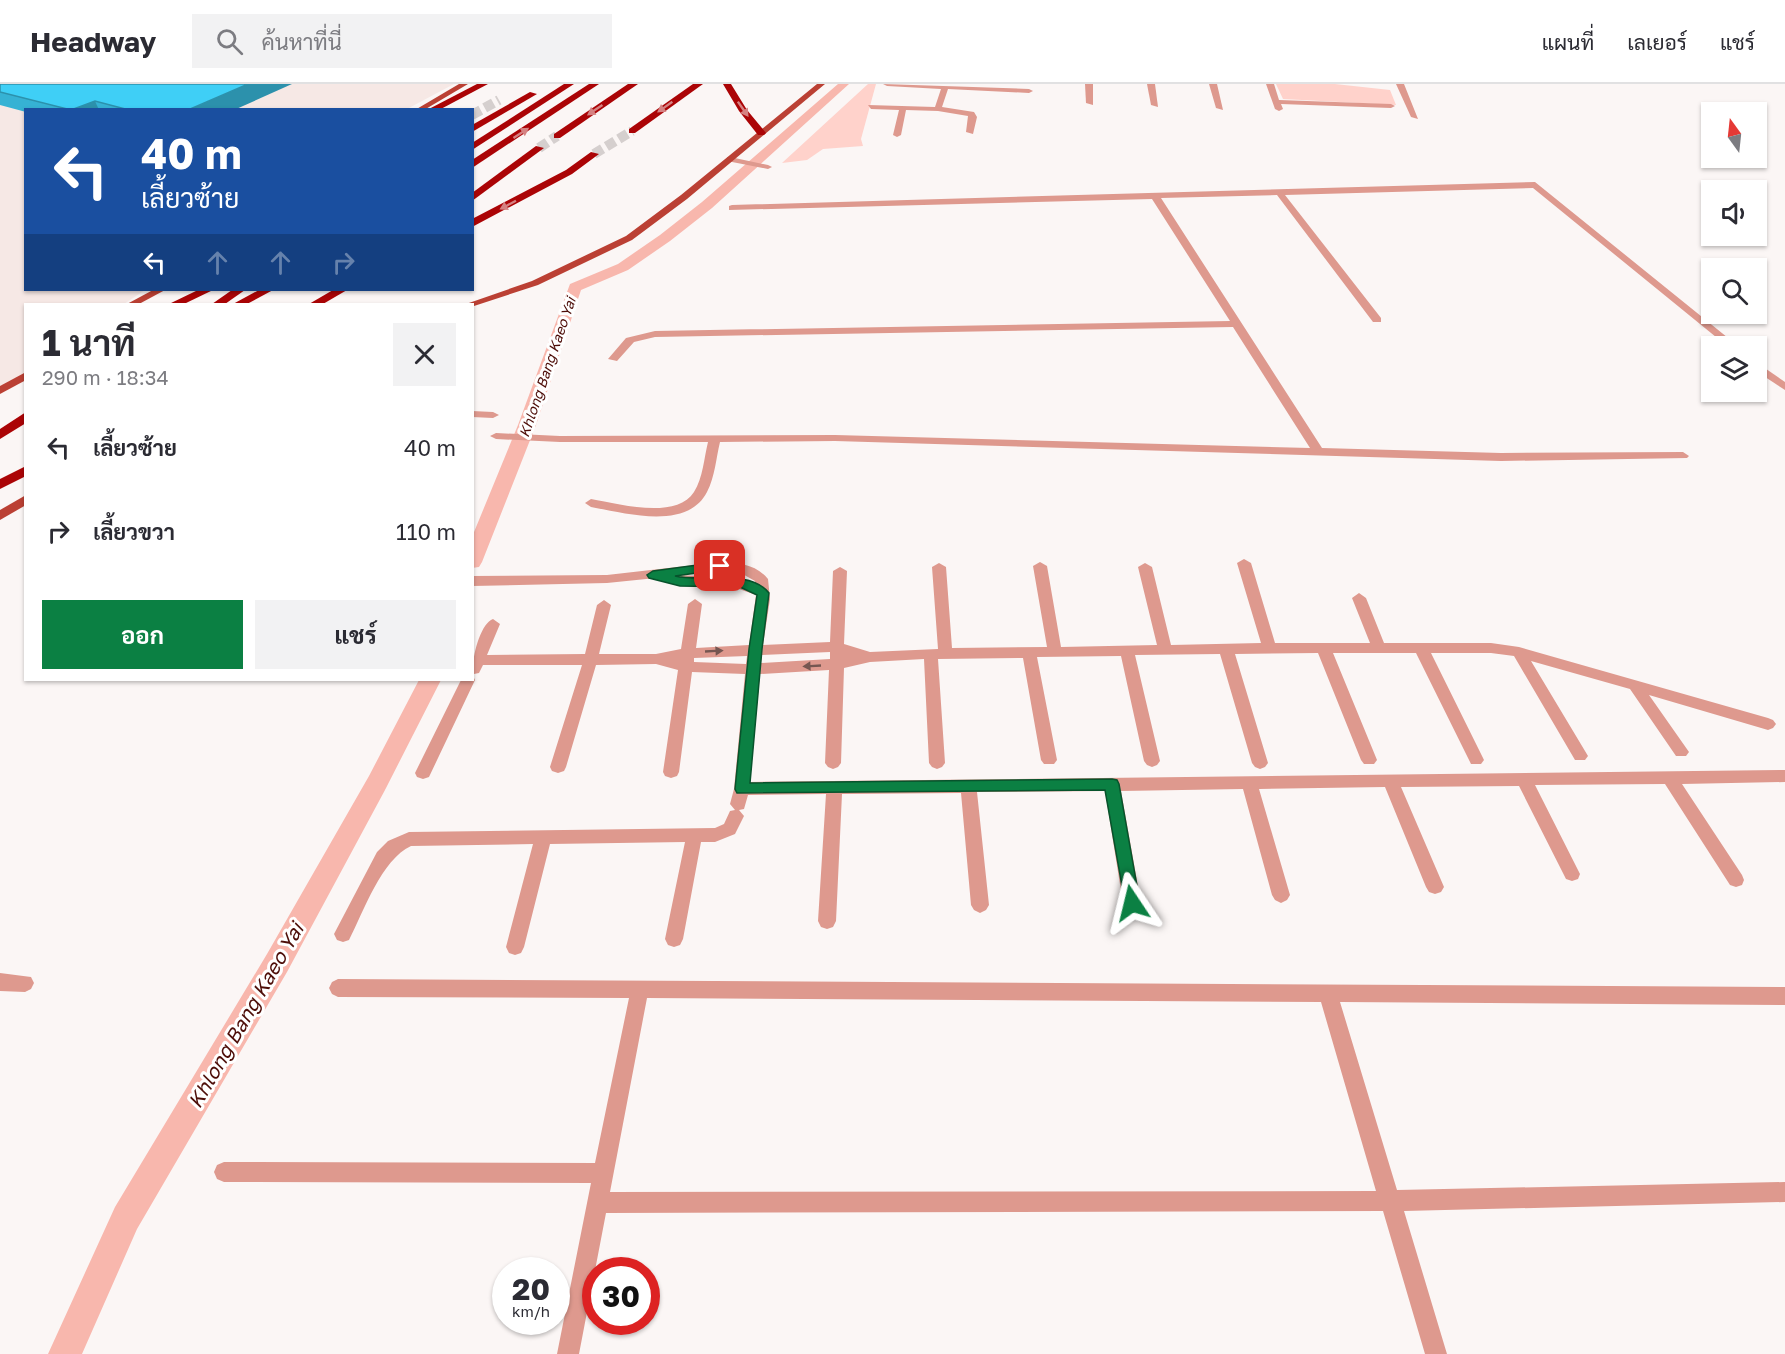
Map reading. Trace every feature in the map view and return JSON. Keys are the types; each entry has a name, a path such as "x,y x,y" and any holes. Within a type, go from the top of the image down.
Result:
{"highway":[{"path":"435,108 484,84"},
{"path":"474,146 570,84"},
{"path":"474,164 595,84"},
{"path":"557,136 634,84"},
{"path":"632,131 699,84"},
{"path":"727,84 743,111 761,133"},
{"path":"474,128 540,90"},
{"path":"474,197 539,148"},
{"path":"474,223 569,172 594,154"},
{"path":"176,303 193,291"},
{"path":"177,303 205,291"},
{"path":"220,303 238,291"},
{"path":"241,303 265,291"},
{"path":"317,303 339,291"},
{"path":"0,436 24,418"},
{"path":"0,436 24,423"},
{"path":"0,485 24,471"}],"main road":[{"path":"422,108 464,84"},
{"path":"474,303 535,283 629,238 821,84"},
{"path":"134,303 158,291"},
{"path":"0,391 24,376"},
{"path":"0,516 24,501"}],"street":[{"path":"887,84 1029,91"},
{"path":"1089,84 1090,103"},
{"path":"1151,84 1155,105"},
{"path":"1213,84 1220,108"},
{"path":"1270,84 1280,110"},
{"path":"1395,84 1400,84 1415,117"},
{"path":"938,109 945,87"},
{"path":"1277,102 1391,106"},
{"path":"871,107 938,109 971,114 973,117 970,132"},
{"path":"897,135 903,108"},
{"path":"730,159 768,167"},
{"path":"732,208 1535,185 1721,336"},
{"path":"1279,192 1377,320"},
{"path":"1155,196 1317,452"},
{"path":"613,359 626,341 643,335 655,334 1236,324"},
{"path":"1767,373 1785,387"},
{"path":"474,414 493,416"},
{"path":"500,436 835,438 1501,457 1683,456"},
{"path":"591,503 659,513 679,511 692,503 700,492 715,438"},
{"path":"1244,563 1269,648"},
{"path":"1040,566 1055,651"},
{"path":"937,763 939,567"},
{"path":"1145,567 1165,650"},
{"path":"833,763 840,571"},
{"path":"343,934 383,857 394,846 409,839 694,836 727,833 733,827 739,803 763,593 752,586 740,583 680,582 653,575 509,582 474,581"},
{"path":"1359,598 1379,649"},
{"path":"671,772 695,604"},
{"path":"558,767 591,659 604,605"},
{"path":"493,624 475,666 591,659 656,659 687,660 753,669 837,664 870,657 938,654 1323,647 1422,650 1491,648 1519,652 1768,724"},
{"path":"687,660 755,649 838,647 870,657"},
{"path":"1323,647 1369,760"},
{"path":"1226,649 1260,763"},
{"path":"1422,650 1476,760"},
{"path":"1126,651 1152,761"},
{"path":"1029,652 1049,760"},
{"path":"1519,652 1581,756"},
{"path":"423,773 468,681"},
{"path":"1635,686 1681,752"},
{"path":"739,803 834,788 1785,776"},
{"path":"1669,777 1736,880"},
{"path":"1524,779 1572,874"},
{"path":"1390,781 1434,887"},
{"path":"1249,783 1281,895"},
{"path":"1112,784 1132,903"},
{"path":"969,786 980,905"},
{"path":"827,921 834,788"},
{"path":"674,939 694,836"},
{"path":"516,947 543,839"},
{"path":"0,982 25,983"},
{"path":"338,988 1785,996"},
{"path":"568,1354 640,988"},
{"path":"1328,993 1436,1354"},
{"path":"224,1172 604,1173"},
{"path":"598,1203 1389,1201 1785,1192"}],"shaded area":[{"path":"0,84 454,84 409,108 24,108 24,291 144,291 126,303 24,303 24,376 0,393"},
{"path":"868,84 876,84 861,139 863,146 823,149 807,160 782,163"},
{"path":"1276,84 1335,84 1390,90 1396,105 1283,99"}],"building":[{"path":"0,84 248,84 193,108 121,108 95,101 76,108 63,108 0,92"}],"waterway":[{"name":"Khlong Bang Kaeo Yai","path":"474,557 527,425 575,287 623,267 665,238 707,205 844,84"},
{"name":"Khlong Bang Kaeo Yai","path":"65,1354 126,1218 277,963 377,783 429,681"}],"tunnel":[{"path":"474,114 499,100"},
{"path":"594,154 632,131"},
{"path":"539,148 557,136"}],"route":[{"path":"720,566 653,575 680,582 740,583 752,586 763,593 764,599 755,649 742,789 1112,784 1132,903"}]}
